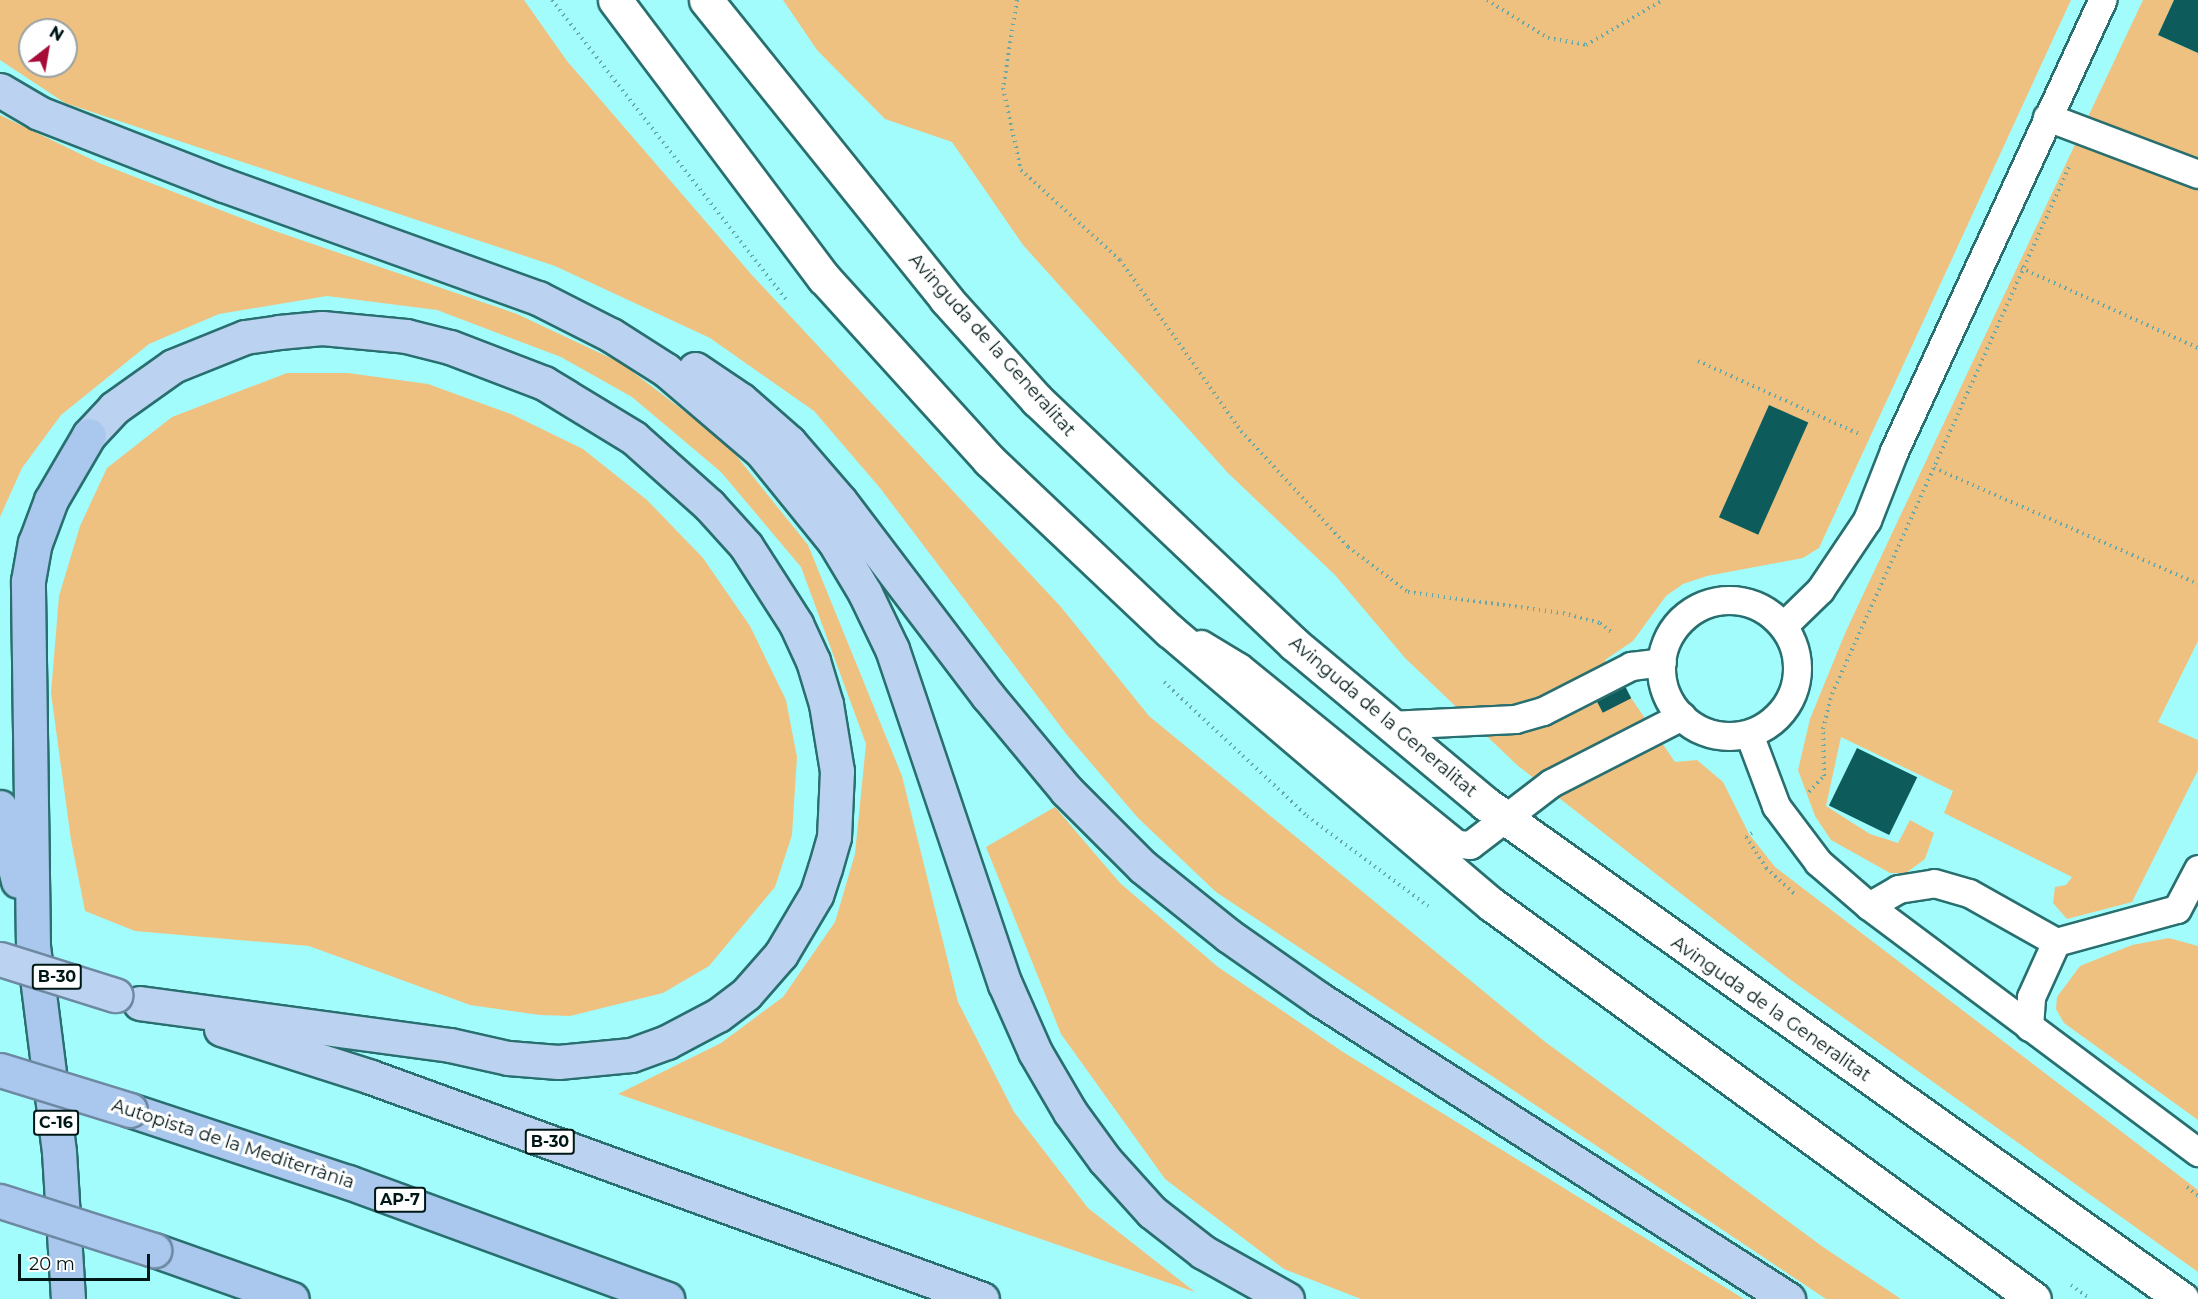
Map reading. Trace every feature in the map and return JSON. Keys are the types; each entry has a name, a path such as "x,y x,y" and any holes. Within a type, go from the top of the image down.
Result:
{"highway":[{"path":"0,90 39,113 202,176 538,298 646,342 696,369 741,400 789,442 840,501 988,696 1065,790 1143,867 1229,936 1319,999 1788,1299"},
{"path":"538,298 611,335 666,370 761,451 800,495 866,593 892,650 1005,984 1035,1052 1070,1112 1105,1160 1152,1212 1203,1252 1287,1299"},
{"path":"33,947 28,581 35,543 51,500 89,435 114,408 173,366 245,337 322,328 406,336 450,346 544,383 634,438 709,505 746,546 796,624 813,661 826,704 837,771 834,837 816,895 781,954 746,994 718,1015 667,1042 631,1055 558,1062 508,1058 450,1044 128,999"},
{"name":"C-16","path":"0,807 33,947 60,1152 68,1299"},
{"name":"B-30","path":"0,959 371,1077 982,1299"},
{"name":"Autopista de la Mediterrània","path":"0,1070 348,1182 667,1299"},
{"path":"0,1201 154,1250 292,1299"}],"street":[{"path":"615,0 824,278 989,460 1170,631 1491,904 2034,1299"},
{"name":"Avinguda de la Generalitat","path":"706,0 939,290 1037,400 1294,644 1389,725 1505,817 1724,976 2182,1299"}],"lane":[{"path":"1783,626 1803,610 1847,555 1867,520 1894,451 1988,253 2047,117 2103,0"},
{"path":"2047,117 2198,174"},
{"path":"1730,600 1753,604 1783,626 1796,655 1797,679 1790,700 1776,718 1749,734 1717,735 1697,729 1682,716 1666,691 1662,662 1676,626 1707,603 1730,600"},
{"path":"1170,631 1239,667 1457,844 1470,845 1551,783 1682,716"},
{"path":"1389,725 1515,719 1543,711 1631,666 1662,662"},
{"path":"1749,734 1781,814 1818,862 1869,906 2198,1152"},
{"path":"1869,906 1898,889 1934,883 1969,893 2056,942 2177,909 2198,869"},
{"path":"2029,1027 2031,997 2056,942"}],"path":[{"path":"1017,0 1003,88 1021,171 1120,260 1241,431 1348,547 1408,592 1563,613 1600,623 1627,644 1662,662"},
{"path":"1487,0 1548,38 1586,45 1663,0"},
{"path":"1798,897 1766,868 1746,837 1781,814 1824,776 1823,729 1832,694 2085,132"},
{"path":"1988,253 2198,348"},
{"path":"1698,361 1894,451 2198,584"},
{"path":"2179,1182 2198,1196"}],"shaded area":[{"path":"0,0 524,0 567,61 751,274 1061,607 1149,716 1544,1041 1823,1247 1901,1299 1826,1299 1216,892 1138,818 1067,735 880,488 814,411 710,338 555,266 65,103 27,78 78,78 78,18 18,18 18,72 0,60"},
{"path":"783,0 2071,0 1819,548 1803,558 1707,576 1683,584 1666,596 1633,641 1605,660 1675,762 1697,760 1723,782 1749,834 1775,867 2198,1190 2198,1272 1791,980 1517,765 1405,658 1335,575 1228,473 1023,245 952,142 885,119 817,50"},
{"path":"2143,0 2174,0 2158,35 2198,53 2198,641 2158,722 2198,740 2198,770 2132,902 2067,919 2053,903 2055,887 2066,885 2072,877 1944,813 1953,791 1841,737 1826,806 1870,834 1898,843 1910,820 1934,833 1925,859 1906,873 1890,873 1831,840 1815,816 1798,770 1810,719 1846,631"},
{"path":"0,115 99,163 275,231 517,314 621,363 726,443 808,545 902,776 958,1002 1014,1112 1088,1208 1195,1292 618,1094 721,1043 783,997 835,922 855,854 866,744 801,567 721,472 632,397 561,357 437,310 327,296 219,314 149,344 61,415 22,468 0,517"},
{"path":"287,373 348,373 428,384 511,414 583,449 647,500 703,558 750,626 786,700 797,757 792,835 775,887 709,966 663,993 570,1016 540,1015 470,1005 309,946 135,931 85,911 71,840 51,693 59,596 80,526 107,468 172,417"},
{"path":"1055,807 1120,883 1218,967 1343,1052 1744,1299 1361,1299 1284,1269 1165,1179 1061,1034 986,847"},
{"path":"2169,938 2198,946 2198,1120 2064,1023 2056,1009 2057,997 2080,966 2132,945"}],"building":[{"path":"2174,0 2198,0 2198,53 2158,35"},
{"path":"1769,405 1808,422 1758,535 1719,517"},
{"path":"1624,684 1631,698 1603,713 1595,699"},
{"path":"1857,748 1917,777 1889,835 1829,806"}]}
